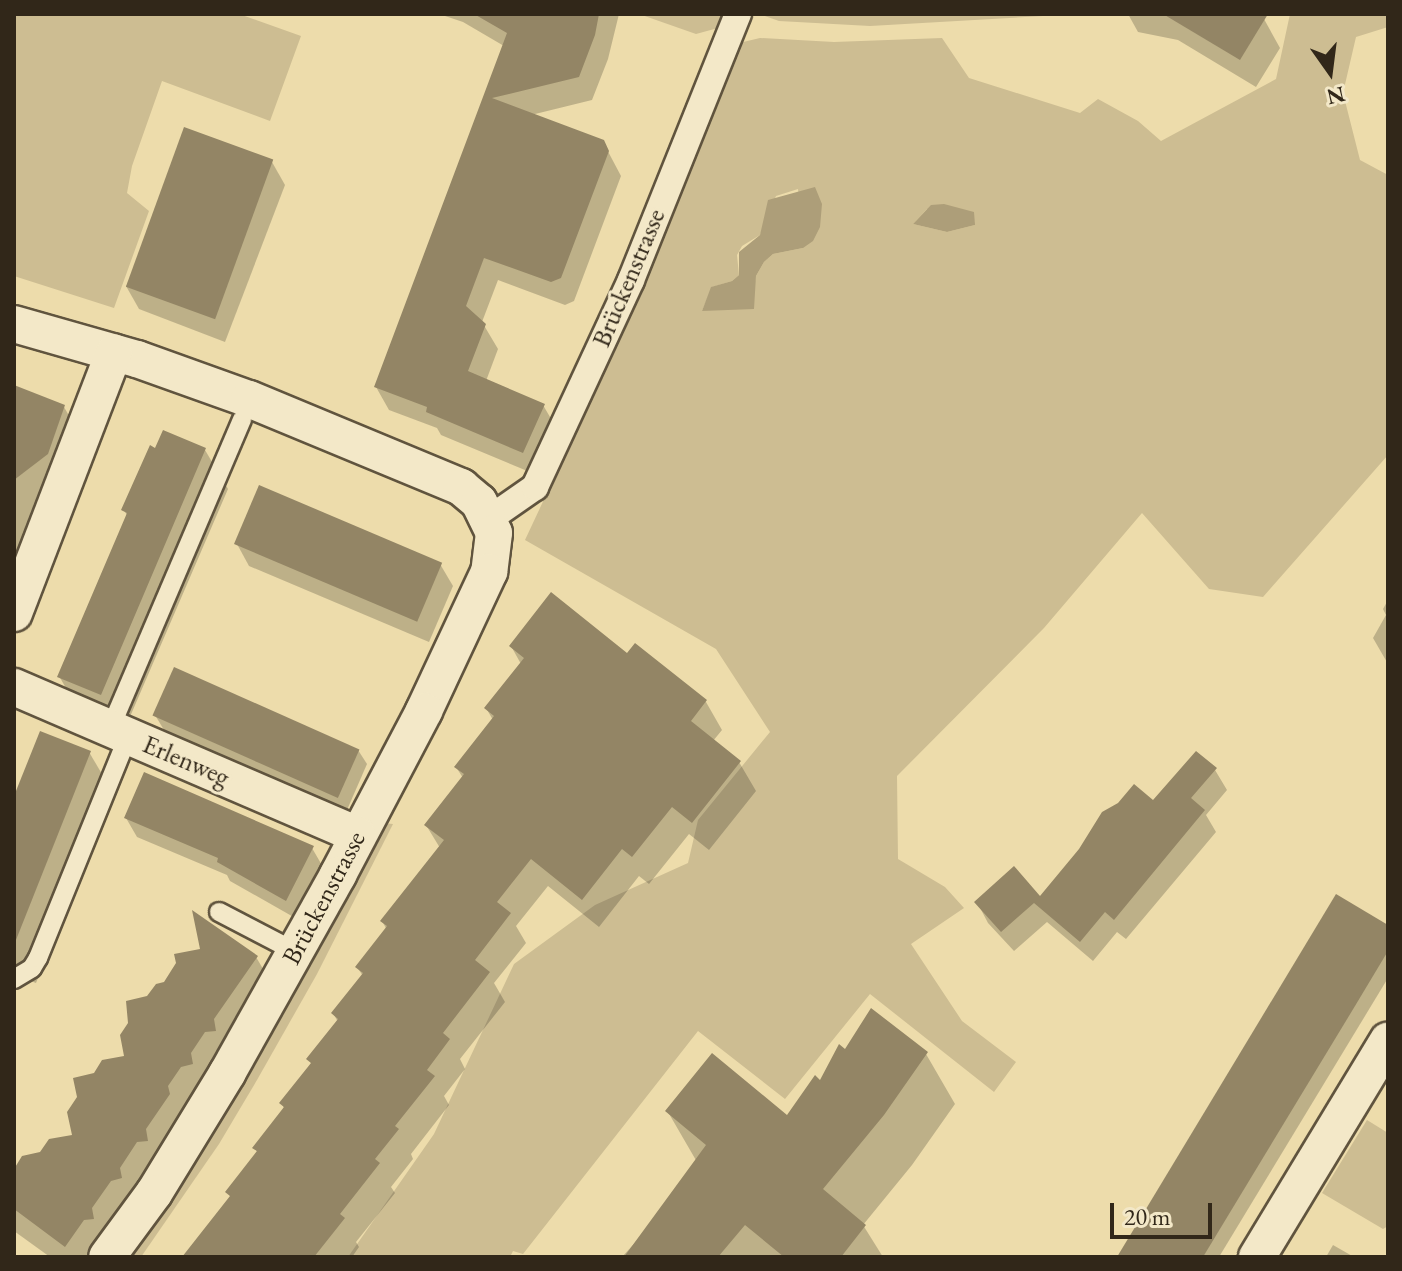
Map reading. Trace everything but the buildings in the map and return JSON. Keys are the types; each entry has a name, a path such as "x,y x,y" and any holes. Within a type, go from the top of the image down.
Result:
{"street":[{"name":"Brückenstrasse","path":"107,1257 154,1193 296,952 424,711 489,572 494,545 489,519 535,487 631,280 738,14"},
{"path":"14,324 114,353 249,399 461,487 479,502 489,519"},
{"path":"14,613 114,353"},
{"name":"Erlenweg","path":"14,687 358,835"},
{"path":"1257,1257 1388,1041"}],"lane":[{"path":"14,979 32,968 38,958 119,732 242,419"},
{"path":"219,912 296,952"}],"shaded area":[{"path":"14,14 239,14 301,36 270,121 162,81 132,166 127,193 149,211 114,308 14,276"},
{"path":"639,14 724,14 718,28 696,34"},
{"path":"759,14 1079,14 870,26 779,21"},
{"path":"1290,14 1388,14 1388,27 1356,37 1343,93 1360,160 1388,175 1388,455 1263,597 1209,589 1142,513 1044,628 897,776 898,859 945,887 964,908 911,944 962,1021 1016,1062 994,1092 870,994 785,1099 698,1031 523,1254 513,1251 510,1257 348,1257 434,1134 514,964 595,905 688,863 698,820 770,732 716,649 525,540 635,305 739,43 760,38 834,42 942,38 969,78 1080,113 1098,99 1138,121 1161,141 1276,79","holes":["798,189 803,248 773,254 764,262 756,276 752,298 702,311 712,287 732,281 739,275 737,255 742,246 760,235 776,196","927,209 975,225 947,232 913,224"]},
{"path":"815,187 822,204 820,227 813,241 803,248 773,254 764,262 756,276 754,309 702,311 711,287 732,281 739,275 739,252 760,235 768,200"},
{"path":"944,204 974,212 975,225 947,232 913,224 931,205"},
{"path":"382,823 393,824 317,974 219,1144 141,1257 124,1257"},
{"path":"1367,1120 1388,1133 1388,1226 1383,1229 1322,1193"}]}
